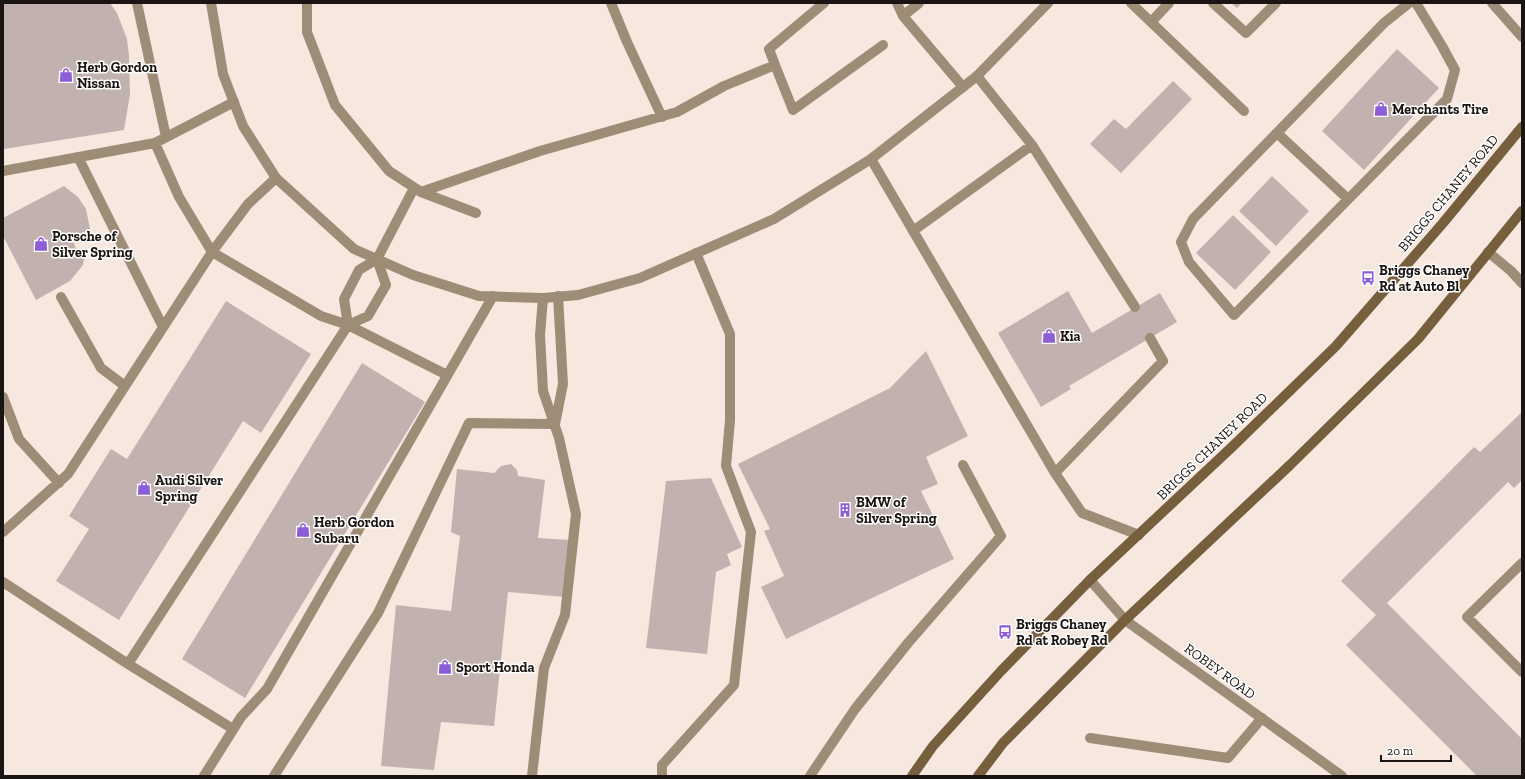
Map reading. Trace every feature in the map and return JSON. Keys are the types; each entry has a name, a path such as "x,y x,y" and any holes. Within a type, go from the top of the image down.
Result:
{"main road":[{"name":"BRIGGS CHANEY ROAD","path":"912,776 933,746 1001,671 1090,580 1232,447 1336,346 1443,223 1522,127"},
{"path":"978,776 1003,743 1125,620 1290,465 1418,339 1522,211"}],"street":[{"path":"137,3 166,137"},
{"path":"211,3 223,74 243,126 276,178 354,249 414,275 479,296 543,298 578,294 640,278 774,219 871,160 977,76 1048,3"},
{"path":"306,3 307,32 335,105 389,171 417,190 476,213"},
{"path":"612,3 627,42 662,117"},
{"path":"824,3 769,49 793,110 883,45"},
{"path":"897,3 903,16 963,87"},
{"path":"903,16 919,3"},
{"path":"1131,3 1244,110"},
{"path":"1151,22 1169,3"},
{"path":"1213,3 1246,33 1276,3"},
{"path":"1409,3 1384,23 1193,219 1182,242 1189,262 1234,315 1447,99 1454,70 1442,46 1416,3"},
{"path":"1492,3 1522,37"},
{"path":"348,325 344,299 359,270 377,259 417,190 540,151 677,112 724,86 775,65"},
{"path":"977,76 1032,145 1136,307"},
{"path":"3,171 155,143 234,102"},
{"path":"1276,133 1348,199"},
{"path":"155,143 179,197 212,252 320,316 348,325 448,375"},
{"path":"913,231 1032,145"},
{"path":"78,157 163,326"},
{"path":"871,160 1055,473 1082,513 1139,535"},
{"path":"3,532 68,474 212,252 248,204 276,178"},
{"path":"1488,252 1522,283"},
{"path":"662,776 662,765 734,685 751,532 726,466 730,420 730,334 696,253"},
{"path":"128,664 348,325 368,316 386,285 377,259"},
{"path":"204,776 241,717 267,689 493,296"},
{"path":"555,424 563,384 558,296"},
{"path":"61,297 101,368 125,386"},
{"path":"532,776 544,668 565,615 576,514 555,424 543,391 540,334 543,298"},
{"path":"1055,473 1163,361 1150,338"},
{"path":"3,397 19,439 59,483"},
{"path":"274,776 378,613 469,423 555,424"},
{"path":"810,776 855,709 908,643 1001,536 963,465"},
{"path":"1522,563 1467,617 1522,672"},
{"name":"ROBEY ROAD","path":"1090,580 1125,620 1342,776"},
{"path":"3,582 128,664 233,729"},
{"path":"1090,738 1228,758 1262,718"}],"building":[{"name":"Herb Gordon Nissan","path":"3,3 110,3 117,13 127,39 129,56 130,94 124,130 4,149"},
{"path":"1231,3 1242,3 1237,8"},
{"name":"Merchants Tire","path":"1397,49 1439,88 1364,170 1322,131"},
{"path":"1173,81 1192,99 1121,173 1090,144 1114,119 1126,129"},
{"path":"1272,176 1309,211 1276,246 1239,211"},
{"name":"Porsche of Silver Spring","path":"64,186 78,197 86,209 90,229 72,239 77,251 86,248 83,265 70,281 36,300 3,236 3,218"},
{"path":"1233,215 1271,252 1235,290 1196,253"},
{"path":"1068,291 1092,333 1160,293 1177,322 1069,386 1071,389 1041,407 998,333"},
{"name":"Audi Silver Spring","path":"226,301 311,354 261,433 243,421 119,620 56,581 89,529 69,516 111,449 127,459"},
{"name":"BMW of Silver Spring","path":"926,351 968,436 926,457 938,484 921,491 954,559 786,639 761,587 784,576 764,531 770,529 738,464 890,388"},
{"name":"Herb Gordon Subaru","path":"362,363 425,402 245,698 182,659"},
{"path":"1522,412 1522,480 1514,488 1508,482 1387,603 1522,739 1522,776 1477,776 1346,645 1376,615 1341,581 1474,447 1480,452"},
{"name":"Sport Honda","path":"511,464 517,470 518,476 545,480 538,538 571,540 565,597 508,592 494,726 441,722 434,770 381,766 396,605 451,611 460,536 451,532 457,469 494,473 501,466"},
{"path":"711,478 742,547 727,554 731,565 716,572 707,654 646,648 666,481"}],"place":[{"name":"Herb Gordon Nissan","path":"66,75"},
{"name":"Merchants Tire","path":"1381,109"},
{"name":"Porsche of Silver Spring","path":"41,244"},
{"name":"Briggs Chaney Rd at Auto Bl","path":"1368,278"},
{"name":"Kia","path":"1049,336"},
{"name":"Audi Silver Spring","path":"144,488"},
{"name":"BMW of Silver Spring","path":"845,510"},
{"name":"Herb Gordon Subaru","path":"303,530"},
{"name":"Briggs Chaney Rd at Robey Rd","path":"1005,632"},
{"name":"Sport Honda","path":"445,667"}]}
